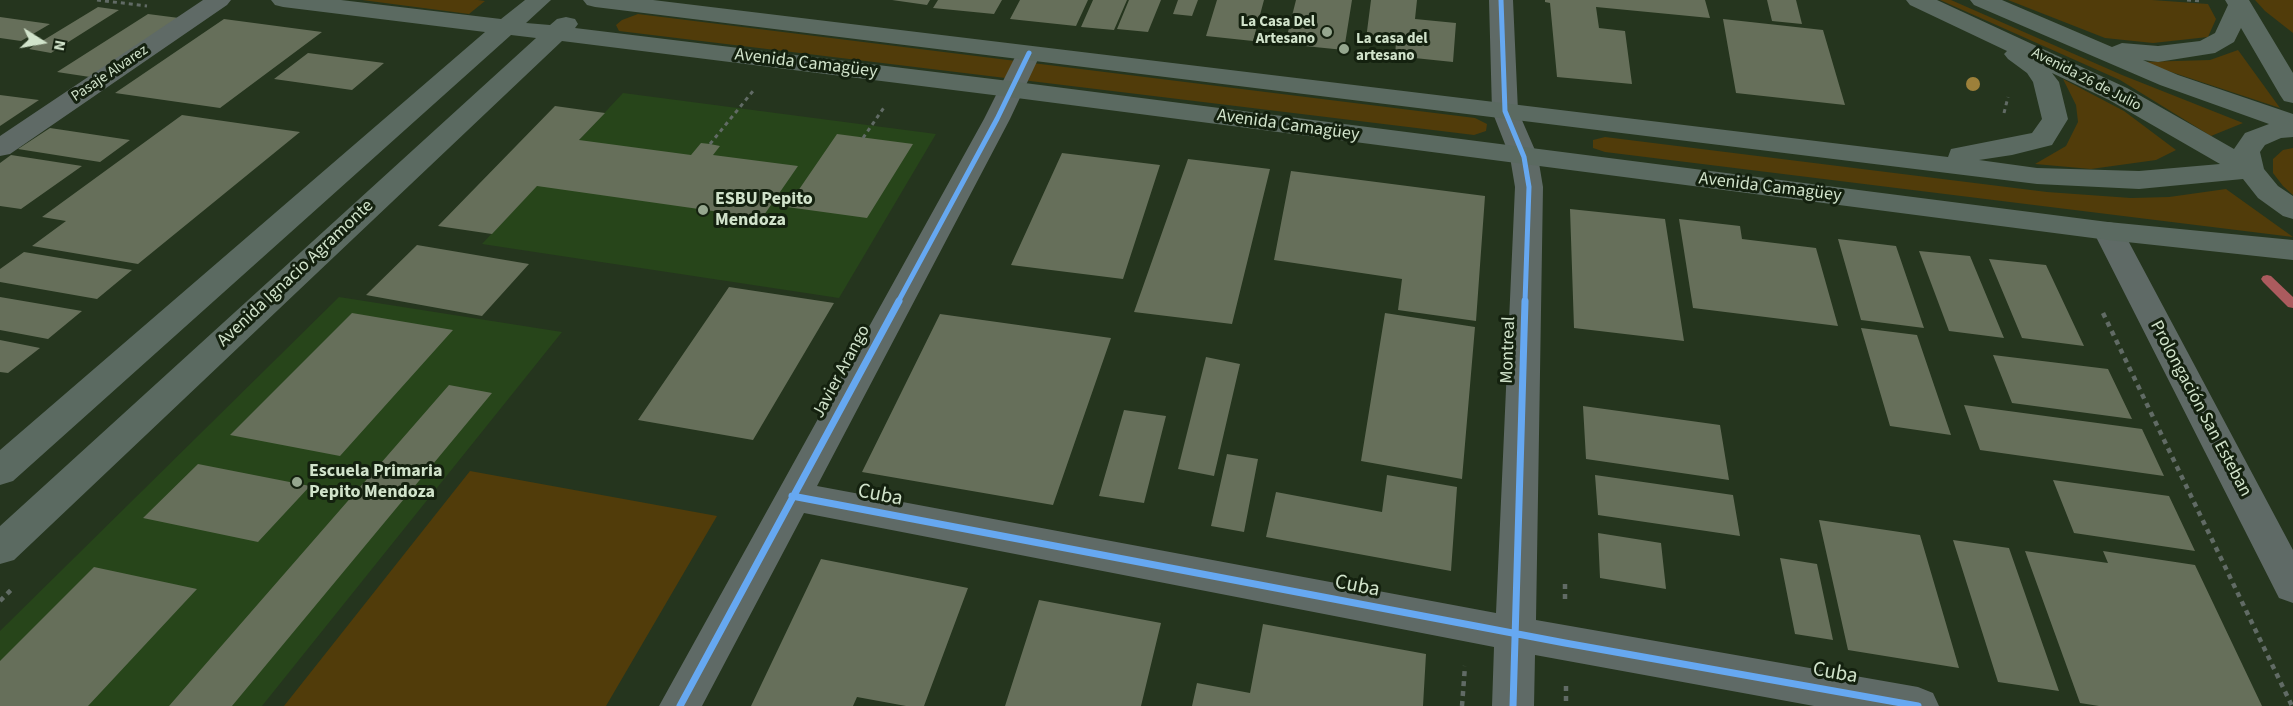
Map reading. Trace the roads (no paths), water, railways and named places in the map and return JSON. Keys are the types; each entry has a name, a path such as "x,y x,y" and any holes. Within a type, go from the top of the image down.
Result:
{"main road":[{"name":"Avenida Camagüey","path":"283,0 1009,89 2108,231 2293,250"},
{"path":"0,471 505,27 539,0"},
{"path":"594,0 2037,176 2139,180 2250,170"},
{"name":"Avenida Ignacio Agramonte","path":"0,549 555,33 594,0"},
{"name":"Avenida 26 de Julio","path":"1918,0 2118,94 2250,170"},
{"name":"Avenida 26 de Julio","path":"1982,0 2169,80 2293,123"},
{"path":"2049,29 2123,50 2158,54 2189,52 2206,48 2225,37 2238,2"},
{"path":"2238,2 2293,52"},
{"path":"2238,2 2293,95"},
{"path":"1915,161 2012,147 2042,139 2055,119 2046,82 2036,68 1984,30"},
{"path":"2293,129 2277,130 2255,139 2246,152 2250,170 2268,192 2293,210"}],"street":[{"name":"Pasaje Alvarez","path":"0,148 219,0"},
{"name":"Montreal","path":"1501,0 1505,111 1524,157 1529,187 1513,706"},
{"name":"Javier Arango","path":"680,706 996,119 1029,52"},
{"name":"Prolongación San Esteban","path":"2108,231 2293,587"},
{"name":"Cuba","path":"792,496 1515,633 1918,706"}],"waterway":[{"path":"2267,279 2293,304"}],"place":[{"name":"La Casa Del Artesano","path":"1327,32"},
{"name":"La casa del artesano","path":"1344,49"},
{"name":"ESBU Pepito Mendoza","path":"703,210"},
{"name":"Escuela Primaria Pepito Mendoza","path":"297,482"}]}
